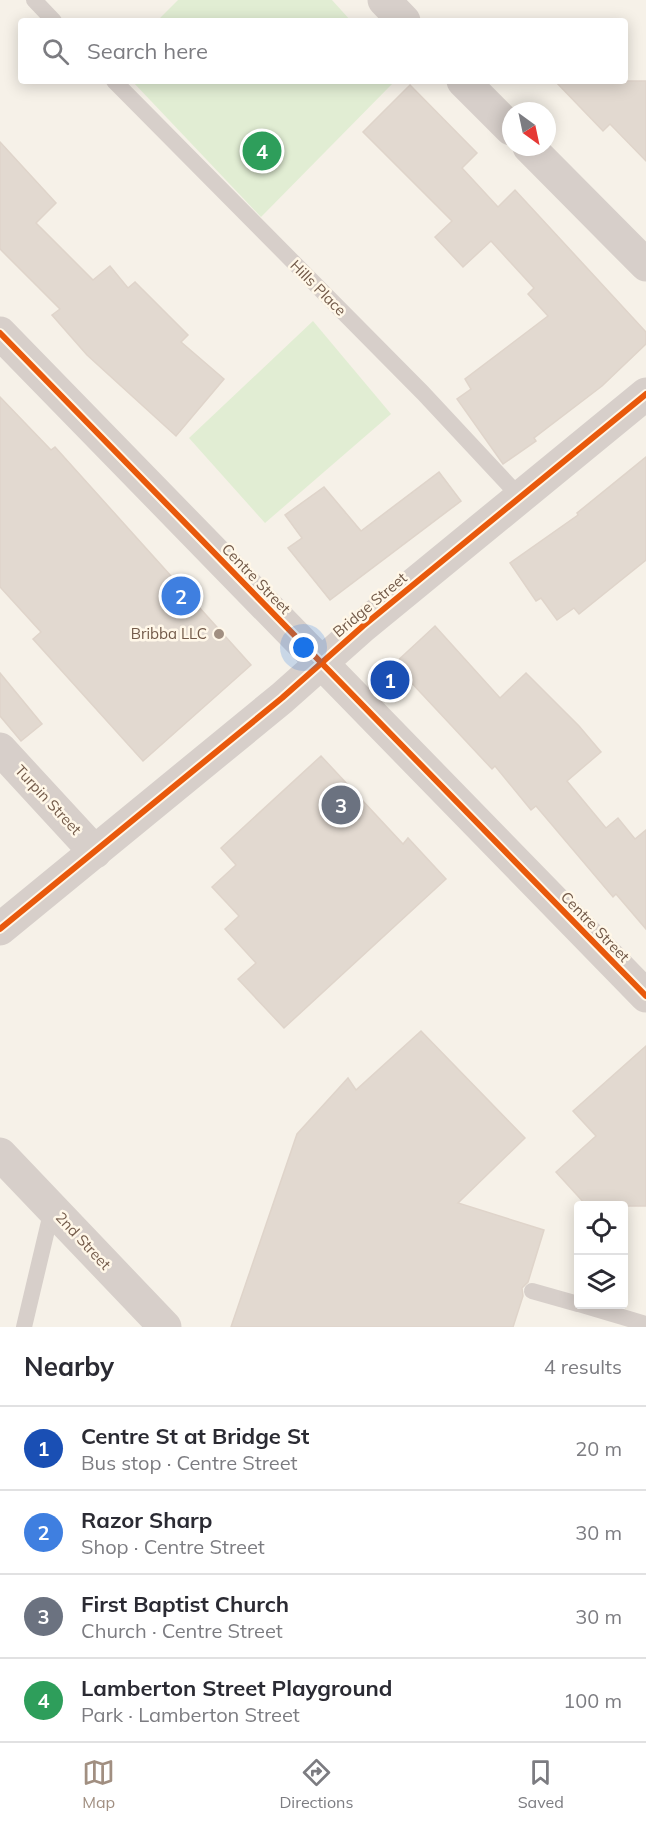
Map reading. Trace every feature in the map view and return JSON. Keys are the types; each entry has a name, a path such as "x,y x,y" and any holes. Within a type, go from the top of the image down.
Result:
{"street":[{"path":"384,0 401,18"},
{"path":"466,84 502,120"},
{"path":"538,156 646,265"},
{"name":"Centre Street","path":"0,333 646,996"},
{"name":"Bridge Street","path":"0,929 282,698 321,663 646,394"},
{"name":"Turpin Street","path":"0,749 95,852"},
{"name":"2nd Street","path":"0,1154 165,1327"}],"lane":[{"path":"33,0 51,18"},
{"name":"Hills Place","path":"117,84 423,393 520,497"},
{"path":"24,1327 52,1209"},
{"path":"532,1291 574,1303"},
{"path":"596,1309 646,1324"}],"green space":[{"path":"178,0 332,0 348,18 160,18"},
{"path":"135,84 392,84 261,217"},
{"path":"313,321 391,414 265,523 189,438"}],"building":[{"path":"628,81 646,81 646,161 610,124 603,131 558,84 628,84"},
{"path":"410,85 477,153 462,168 498,207 515,190 646,332 646,344 602,386 534,438 536,441 503,464 457,399 471,389 465,379 548,316 528,294 534,288 491,241 463,267 435,237 452,221 363,132"},
{"path":"0,142 56,203 36,223 93,280 110,266 128,288 135,282 188,335 181,342 224,379 176,436 87,355 52,315 60,309 0,249"},
{"path":"0,397 51,450 55,447 251,665 143,761 33,639 41,632 0,587"},
{"path":"646,457 646,560 579,614 574,608 557,620 541,598 536,601 510,563 578,515 577,513"},
{"path":"439,472 461,501 330,600 288,548 302,538 285,515 324,487 361,531"},
{"path":"435,626 500,698 526,673 579,726 601,752 567,781 606,828 618,818 635,839 646,830 646,929 616,894 613,897 536,806 531,810 495,766 492,769 394,664"},
{"path":"0,673 42,724 21,741 0,716"},
{"path":"321,756 403,844 408,838 446,879 284,1028 238,979 256,963 225,929 239,916 212,887 236,865 221,848"},
{"path":"421,1031 525,1138 458,1203 544,1230 528,1282 522,1288 523,1296 513,1327 231,1327 297,1134 348,1078 356,1090"},
{"path":"646,1046 646,1206 628,1206 628,1201 582,1201 556,1172 596,1136 573,1111"}],"cycle path":[{"path":"0,333 646,996"},
{"path":"0,929 282,698 363,626 646,394"}],"place":[{"name":"Lamberton Street Playground","path":"262,151"},
{"name":"Razor Sharp","path":"181,596"},
{"name":"Bribba LLC","path":"219,634"},
{"name":"Centre St at Bridge St","path":"390,680"},
{"name":"First Baptist Church","path":"341,805"}]}
